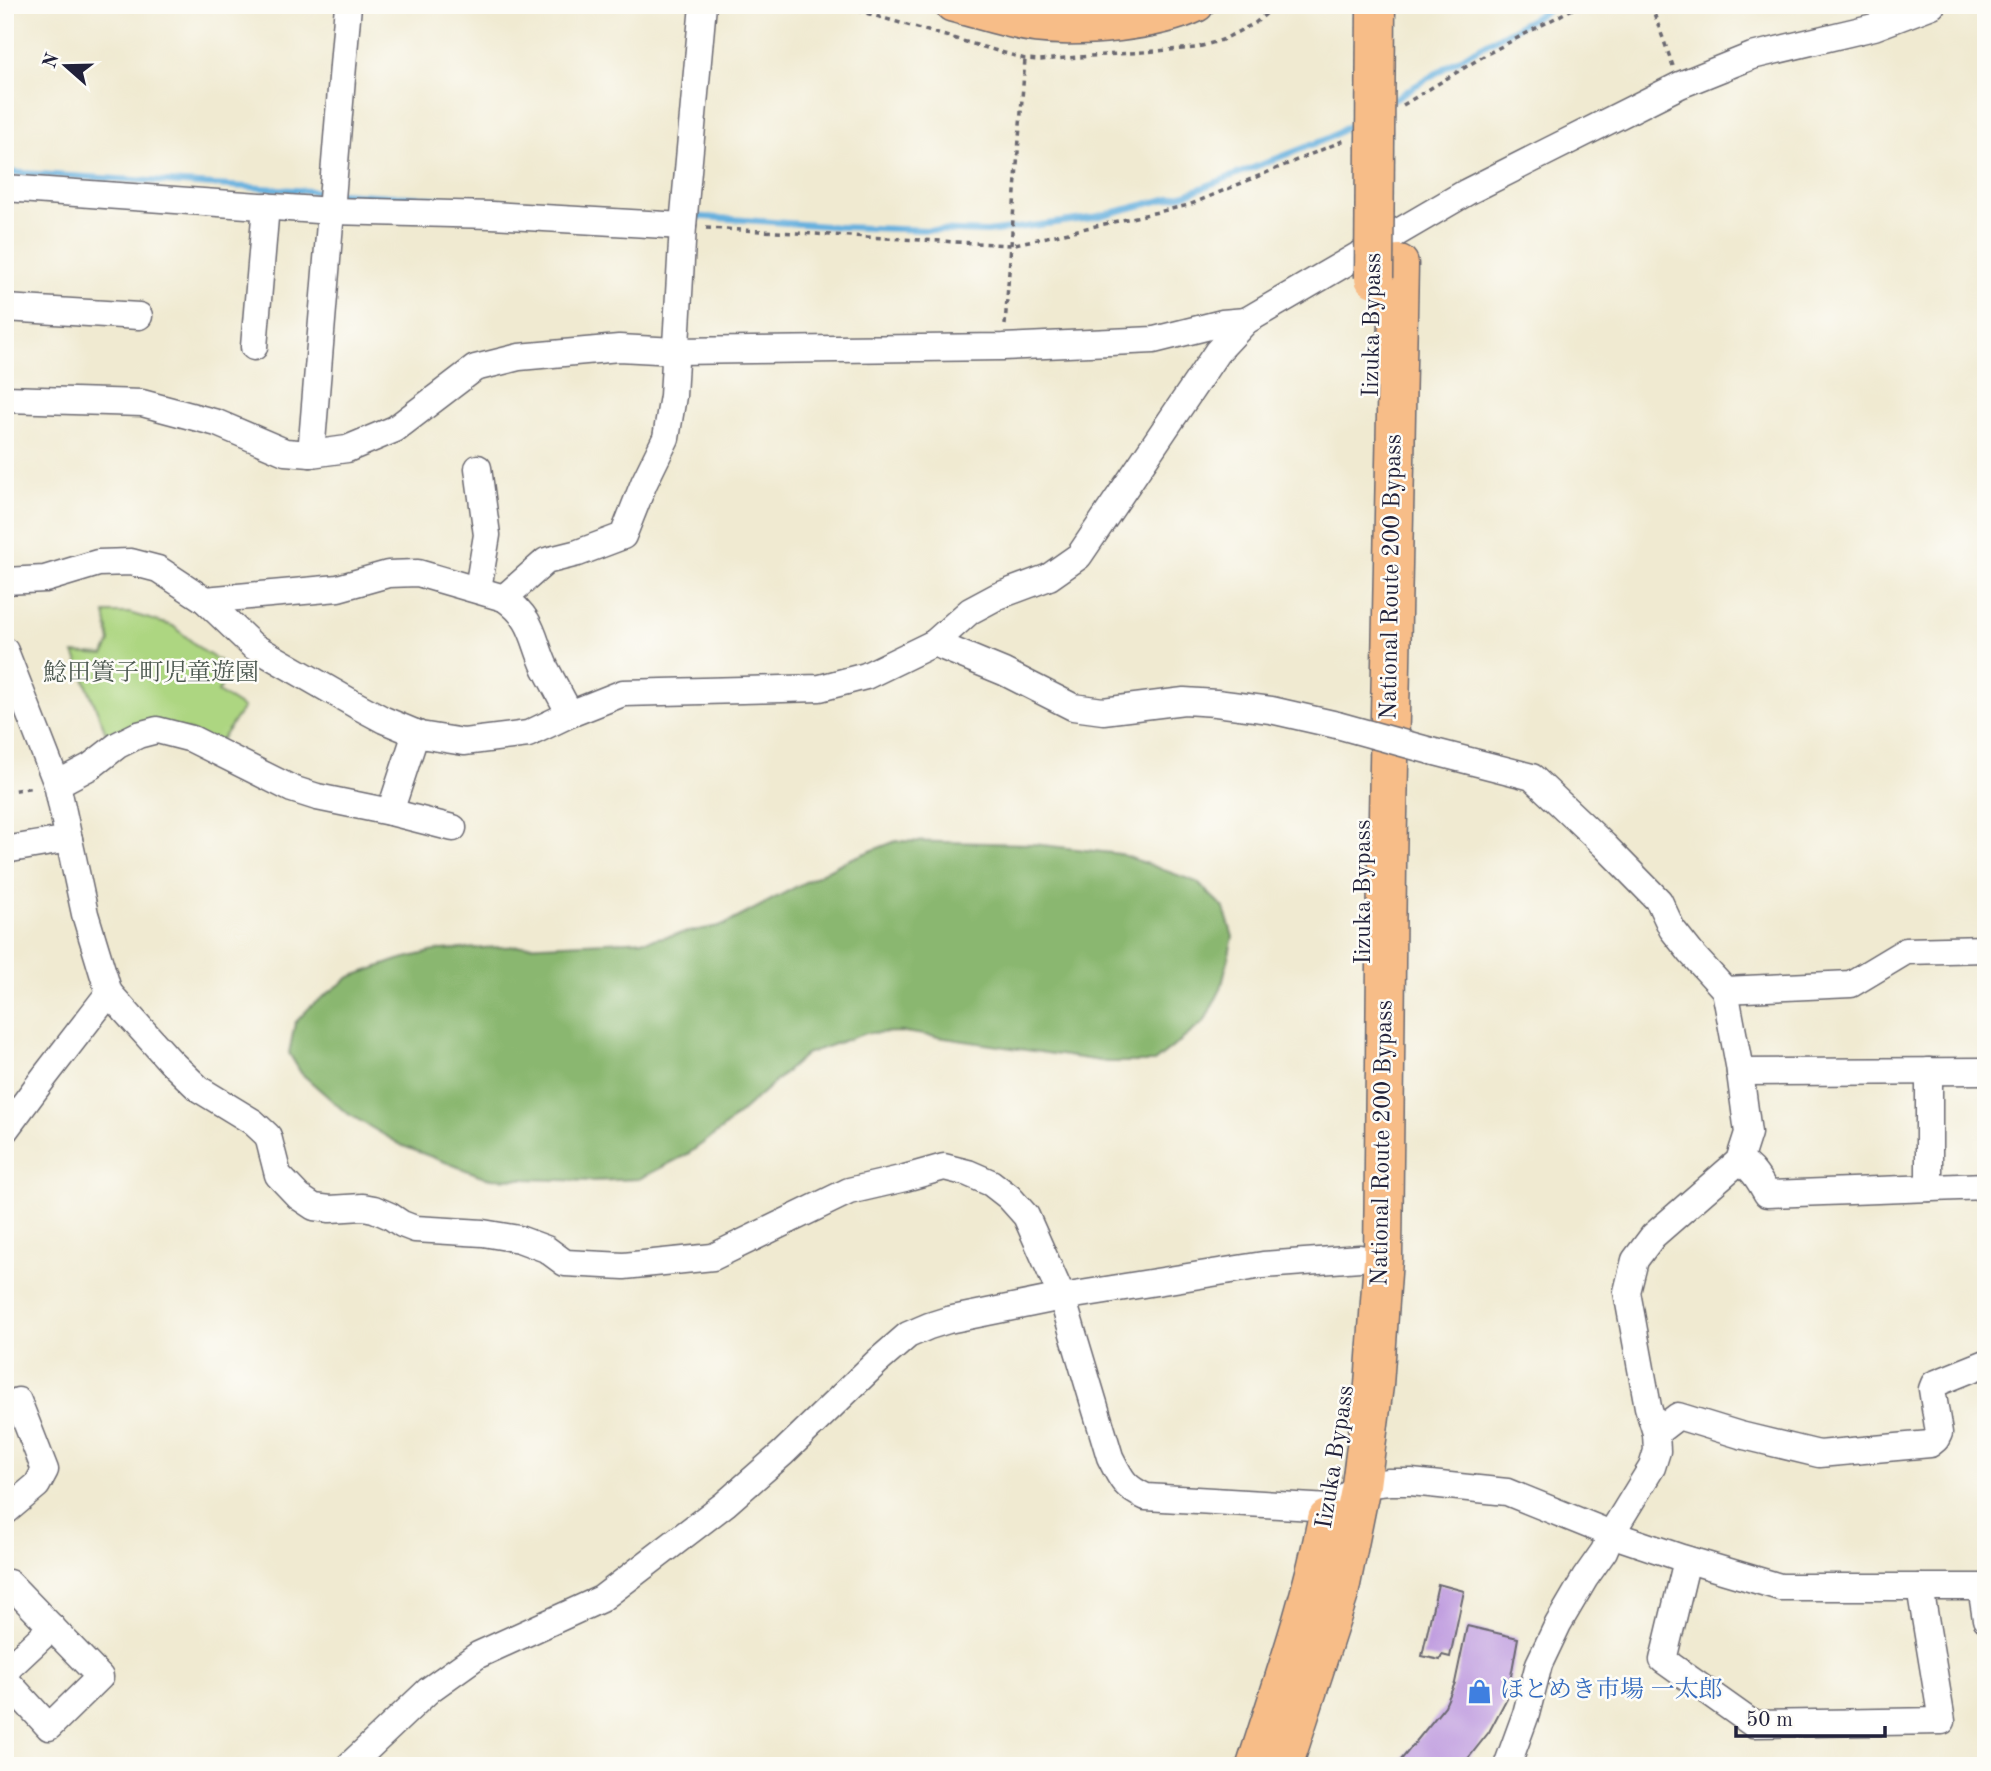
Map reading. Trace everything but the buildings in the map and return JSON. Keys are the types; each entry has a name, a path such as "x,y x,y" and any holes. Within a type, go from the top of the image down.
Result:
{"highway":[{"name":"Iizuka Bypass","path":"1256,1766 1292,1655 1330,1508 1343,1444 1360,1258 1365,756 1386,271 1376,5"},
{"name":"National Route 200 Bypass","path":"1283,1766 1339,1594 1361,1485 1374,1385 1383,1259 1387,851 1386,271 1399,5"}],"main road":[{"path":"952,5 1035,26 1068,28 1118,24 1184,11 1197,5"}],"street":[{"path":"311,454 348,5"},
{"path":"504,598 546,561 578,553 623,536 666,438 673,396 683,226 703,5"},
{"path":"5,582 45,579 98,563 131,562 158,569 205,600 253,646 384,720 416,733 464,742 528,734 570,714 623,694 820,688 866,676 934,643 970,611 998,596 1049,577 1079,556 1217,352 1246,321 1467,192 1680,85 1752,56 1874,27 1932,5"},
{"path":"5,188 331,211 492,215 683,226"},
{"path":"254,347 266,206"},
{"path":"5,307 139,316"},
{"path":"5,399 142,403 217,423 285,452 311,454 347,449 395,429 475,368 519,357 607,349 676,351 1003,347 1154,340 1222,323 1246,321"},
{"path":"478,468 487,535 478,589"},
{"path":"205,600 338,588 388,574 418,573 478,589 504,598 517,607 534,633 545,666 570,714"},
{"path":"934,643 1004,672 1073,707 1103,711 1184,701 1271,710 1532,776 1659,901 1672,929 1690,953 1725,990 1748,1133 1740,1161 1653,1236 1635,1260 1627,1293 1648,1407 1656,1433 1657,1451 1653,1468 1558,1625 1539,1664 1526,1714 1507,1766"},
{"path":"5,651 57,784 85,914 109,993 199,1089 253,1122 268,1136 278,1175 299,1198 314,1207 374,1209 415,1230 484,1233 519,1239 546,1249 565,1263 624,1266 713,1257 849,1191 944,1167 992,1183 1026,1216 1062,1297 1110,1458 1130,1490 1146,1497 1330,1508 1361,1485 1411,1482 1507,1492 1611,1534 1780,1587 1984,1585 1986,1619"},
{"path":"57,784 91,766 118,745 138,734 157,730 192,739 292,789 453,828"},
{"path":"390,811 416,733"},
{"path":"5,849 69,839"},
{"path":"1725,990 1851,984 1906,951 1986,949"},
{"path":"5,1130 109,993"},
{"path":"1929,1071 1929,1188"},
{"path":"1740,1072 1986,1071"},
{"path":"1740,1161 1753,1172 1768,1194 1986,1186"},
{"path":"349,1766 429,1690 478,1655 601,1599 724,1504 908,1335 948,1320 1062,1297 1262,1265 1360,1258"},
{"path":"1656,1433 1678,1416 1740,1435 1819,1454 1930,1444 1939,1433 1932,1389 1934,1384 1986,1363"},
{"path":"5,1512 37,1485 45,1470 18,1401"},
{"path":"1687,1560 1664,1660 1753,1724 1942,1721 1920,1587"},
{"path":"5,1585 9,1583 100,1677 49,1727 5,1679"},
{"path":"5,1671 52,1627"}],"path":[{"path":"1396,109 1487,54 1580,5"},
{"path":"1651,5 1680,85"},
{"path":"1003,347 1025,59"},
{"path":"683,226 1011,245 1189,205 1351,137"},
{"path":"5,792 57,784"}],"green space":[{"name":"鯰田簀子町児童遊園","path":"105,613 129,613 173,626 202,650 232,669 218,692 243,708 218,744 186,730 111,745 74,653 104,655 110,642"},
{"path":"896,841 1033,844 1120,854 1197,882 1224,908 1233,937 1221,989 1204,1022 1154,1062 1107,1062 904,1032 866,1033 806,1054 721,1130 688,1154 639,1179 593,1181 487,1178 403,1146 345,1112 301,1073 289,1053 295,1023 311,1006 350,977 398,960 439,950 648,940 724,925 845,861"}],"waterway":[{"path":"1389,102 1471,52 1557,5"},
{"path":"690,216 841,227 987,232 1091,218 1186,194 1329,138 1362,118"},
{"path":"5,172 326,192"},
{"path":"340,193 525,204"}],"place":[{"name":"ほとめき市場 一太郎","path":"1480,1691"}]}
